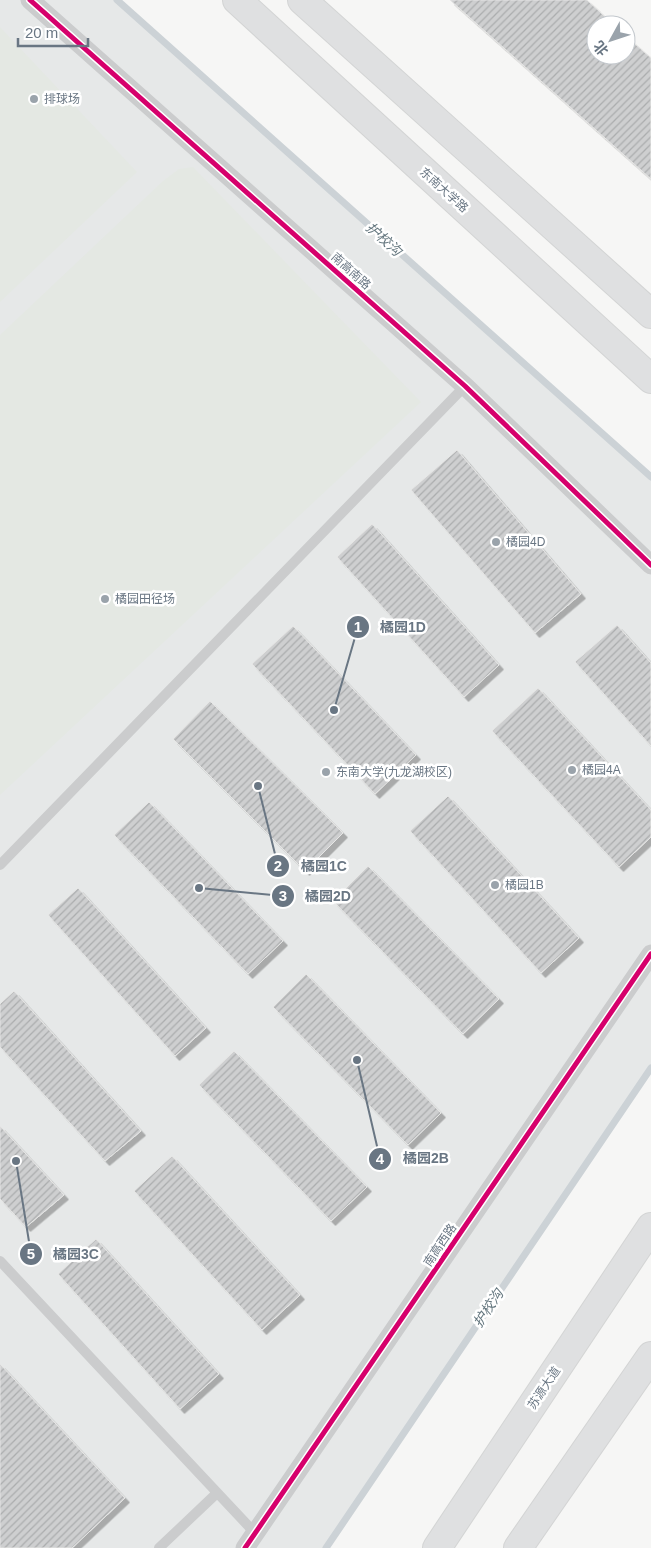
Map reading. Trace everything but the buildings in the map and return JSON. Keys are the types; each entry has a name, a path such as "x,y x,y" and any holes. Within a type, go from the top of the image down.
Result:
{"main road":[{"name":"东南大学路","path":"237,0 651,379"},
{"path":"302,0 651,314"},
{"name":"苏源大道","path":"437,1548 651,1228"},
{"path":"518,1548 651,1356"}],"street":[{"name":"南高南路","path":"30,0 465,386 651,565"},
{"name":"南高西路","path":"250,1541 651,954"}],"lane":[{"path":"0,865 465,386"},
{"path":"0,1262 217,1493 250,1541"},
{"path":"159,1548 217,1493"}],"shaded area":[{"name":"东南大学(九龙湖校区)","path":"0,0 116,0 651,477 651,1068 326,1548 0,1548"},
{"name":"排球场","path":"0,27 137,172 0,302"},
{"name":"橘园田径场","path":"193,167 421,402 0,795 0,335 163,181 179,169"}],"waterway":[{"name":"护校沟","path":"117,0 651,477"},
{"name":"护校沟","path":"326,1548 651,1068"}],"cycle path":[{"path":"30,0 465,386 651,565"},
{"path":"245,1548 651,954"}],"place":[{"name":"排球场","path":"34,99"},
{"name":"橘园4D","path":"496,542"},
{"name":"橘园田径场","path":"105,599"},
{"name":"橘园1D","path":"334,710"},
{"name":"橘园4A","path":"572,770"},
{"name":"东南大学(九龙湖校区)","path":"326,772"},
{"name":"橘园1C","path":"258,786"},
{"name":"橘园1B","path":"495,885"},
{"name":"橘园2D","path":"199,888"},
{"name":"橘园2B","path":"357,1060"},
{"name":"橘园3C","path":"16,1161"}]}
